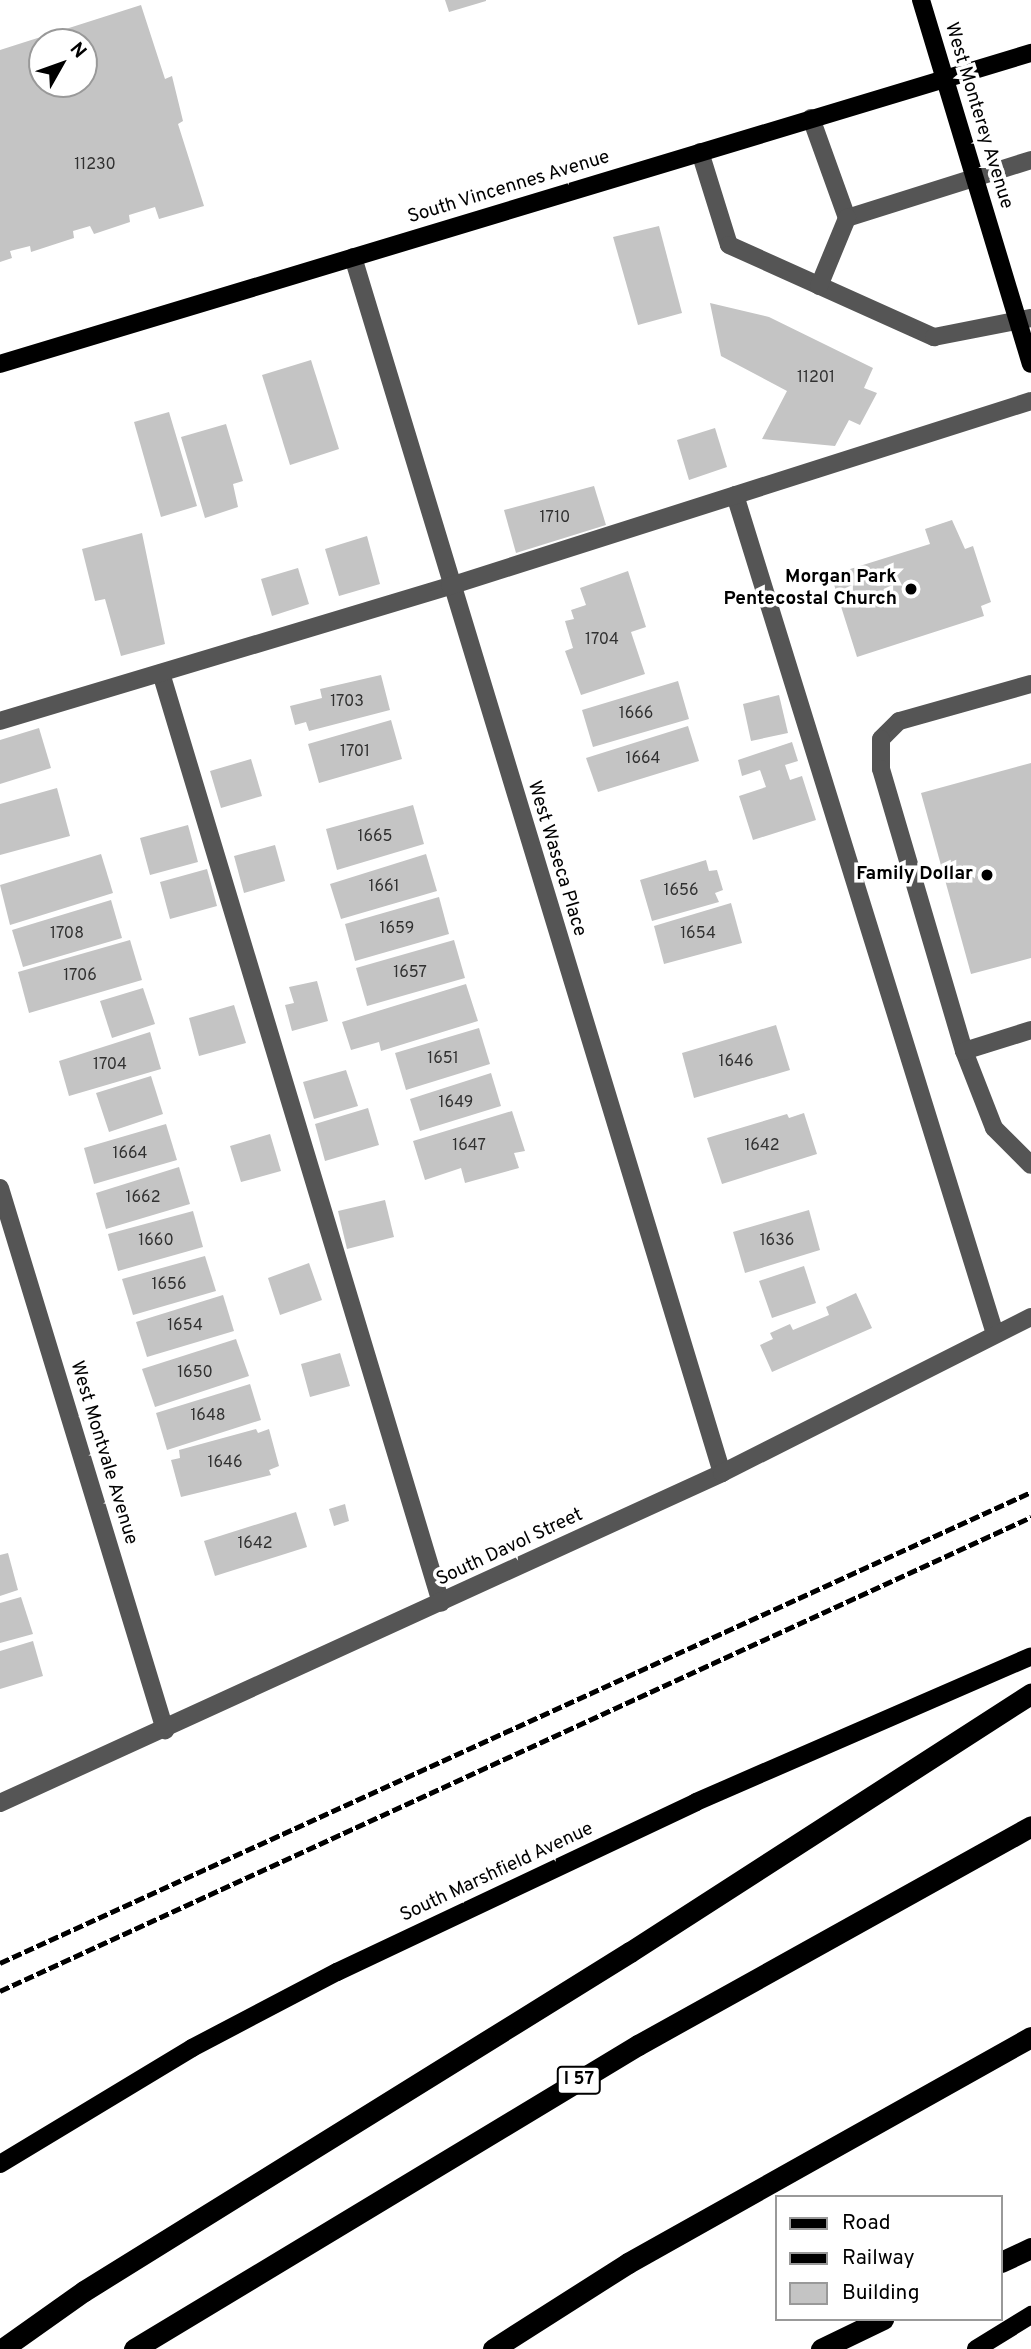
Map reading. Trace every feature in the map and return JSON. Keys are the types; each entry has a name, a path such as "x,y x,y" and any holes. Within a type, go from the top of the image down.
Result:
{"highway":[{"path":"2,2349 84,2291 630,1952 1031,1695"},
{"name":"I 57","path":"134,2349 638,2045 1031,1826"},
{"path":"493,2349 628,2263 1031,2036"},
{"path":"1003,2261 1031,2248"},
{"path":"821,2349 879,2321"}],"main road":[{"name":"West Monterey Avenue","path":"921,0 975,177 1025,321 1031,365"},
{"name":"South Vincennes Avenue","path":"0,364 1031,53"},
{"name":"South Marshfield Avenue","path":"0,2164 147,2074 337,1972 696,1802 1031,1656"},
{"path":"983,2347 1031,2315"}],"street":[{"path":"811,118 847,218 819,286"},
{"path":"700,152 730,245 934,337 1025,321"},
{"path":"847,218 1031,160"},
{"name":"West Waseca Place","path":"353,257 450,586 722,1473"},
{"path":"0,721 450,586 1031,401"},
{"path":"735,495 995,1334"},
{"path":"161,673 441,1603"},
{"path":"1031,684 900,721 881,739 881,769 964,1051 995,1128 1031,1165"},
{"path":"964,1051 1031,1030"},
{"name":"West Montvale Avenue","path":"0,1188 165,1730"},
{"name":"South Davol Street","path":"0,1803 165,1730 722,1473 1031,1317"}],"building":[{"path":"445,0 486,0 486,1 449,12"},
{"path":"141,5 165,79 172,76 183,121 178,124 204,206 159,219 155,207 129,215 130,222 94,234 90,226 73,231 74,238 31,252 30,246 10,251 12,258 0,262 0,50 28,41 28,98 98,98 98,28 69,28"},
{"path":"659,226 682,313 638,325 613,237"},
{"path":"710,303 769,317 873,368 864,388 877,393 860,425 849,420 835,446 762,439 787,391 721,356"},
{"path":"311,360 339,449 290,465 262,375"},
{"path":"169,412 197,506 161,517 134,422"},
{"path":"226,424 243,481 233,484 238,507 205,518 181,437"},
{"path":"715,428 727,467 689,480 677,440"},
{"path":"594,486 606,525 516,553 504,510"},
{"name":"Morgan Park Pentecostal Church","path":"952,520 965,549 973,546 991,602 981,606 984,616 857,657 831,575 930,544 925,529"},
{"path":"142,533 165,644 121,656 105,599 95,601 82,549"},
{"path":"367,536 380,584 339,596 325,549"},
{"path":"298,568 309,604 272,616 261,579"},
{"path":"628,571 646,627 631,632 645,674 581,695 565,651 573,648 565,621 574,619 571,610 586,605 580,588"},
{"path":"381,675 390,710 309,731 306,722 295,725 290,706 322,698 320,689"},
{"path":"678,681 689,719 593,747 582,710"},
{"path":"779,695 788,733 751,741 743,704"},
{"path":"391,720 402,759 319,783 308,744"},
{"path":"688,726 699,761 598,792 586,758"},
{"path":"39,728 51,768 0,784 0,740"},
{"path":"792,742 798,761 785,765 790,780 802,776 816,820 753,840 739,796 766,787 760,770 742,776 738,760"},
{"path":"251,759 262,796 221,808 210,771"},
{"name":"Family Dollar","path":"1031,763 1031,958 971,974 921,793"},
{"path":"57,788 70,836 0,855 0,804"},
{"path":"413,805 424,844 337,870 326,829"},
{"path":"188,825 198,862 150,875 140,838"},
{"path":"275,845 285,881 244,893 234,856"},
{"path":"101,854 113,893 10,925 0,885"},
{"path":"426,854 437,891 341,919 330,884"},
{"path":"706,860 709,871 717,870 723,890 715,893 719,902 652,921 640,880"},
{"path":"207,869 217,906 170,919 160,882"},
{"path":"439,897 449,934 355,961 345,924"},
{"path":"111,900 122,938 23,967 12,930"},
{"path":"731,903 742,943 664,964 654,926"},
{"path":"130,940 142,980 29,1013 18,972"},
{"path":"454,940 465,978 367,1006 356,968"},
{"path":"317,981 328,1021 292,1031 285,1005 294,1003 289,987"},
{"path":"466,984 478,1021 381,1051 379,1042 351,1050 342,1022"},
{"path":"143,988 155,1024 112,1038 100,1001"},
{"path":"234,1005 246,1043 199,1056 189,1018"},
{"path":"776,1025 790,1070 694,1098 682,1053"},
{"path":"479,1028 490,1064 406,1090 395,1053"},
{"path":"150,1032 161,1069 69,1096 59,1061"},
{"path":"346,1070 358,1106 314,1119 303,1082"},
{"path":"491,1073 501,1106 420,1131 410,1099"},
{"path":"151,1076 163,1114 109,1132 96,1093"},
{"path":"368,1108 379,1145 325,1161 315,1124"},
{"path":"512,1111 525,1151 514,1153 519,1168 465,1183 461,1168 425,1180 413,1141"},
{"path":"804,1113 817,1154 722,1184 707,1138 787,1114 789,1118"},
{"path":"166,1124 177,1160 94,1184 84,1148"},
{"path":"270,1134 281,1171 241,1182 230,1146"},
{"path":"179,1167 190,1204 106,1229 96,1193"},
{"path":"385,1200 394,1237 347,1249 338,1211"},
{"path":"809,1210 820,1250 745,1273 733,1232"},
{"path":"193,1211 203,1247 118,1271 108,1234"},
{"path":"205,1256 216,1291 133,1315 122,1279"},
{"path":"309,1263 322,1300 280,1315 268,1278"},
{"path":"804,1266 816,1303 772,1318 759,1281"},
{"path":"856,1293 872,1328 772,1372 760,1345 773,1339 770,1333 790,1324 793,1330 829,1315 826,1307"},
{"path":"223,1295 234,1331 147,1357 136,1322"},
{"path":"236,1339 249,1376 155,1407 142,1369"},
{"path":"340,1353 350,1386 310,1397 301,1364"},
{"path":"250,1384 261,1420 167,1450 156,1413"},
{"path":"256,1429 258,1433 269,1429 279,1466 269,1470 271,1475 181,1497 171,1460 180,1458 179,1450"},
{"path":"345,1504 349,1521 334,1526 329,1509"},
{"path":"296,1512 307,1547 215,1576 204,1541"},
{"path":"8,1553 18,1590 0,1596 0,1555"},
{"path":"21,1597 33,1634 0,1643 0,1603"},
{"path":"33,1641 43,1676 0,1689 0,1651"}],"railway":[{"path":"0,1963 1031,1492"},
{"path":"0,1991 1031,1517"}],"place":[{"name":"Morgan Park Pentecostal Church","path":"911,589"},
{"name":"Family Dollar","path":"987,875"}]}
